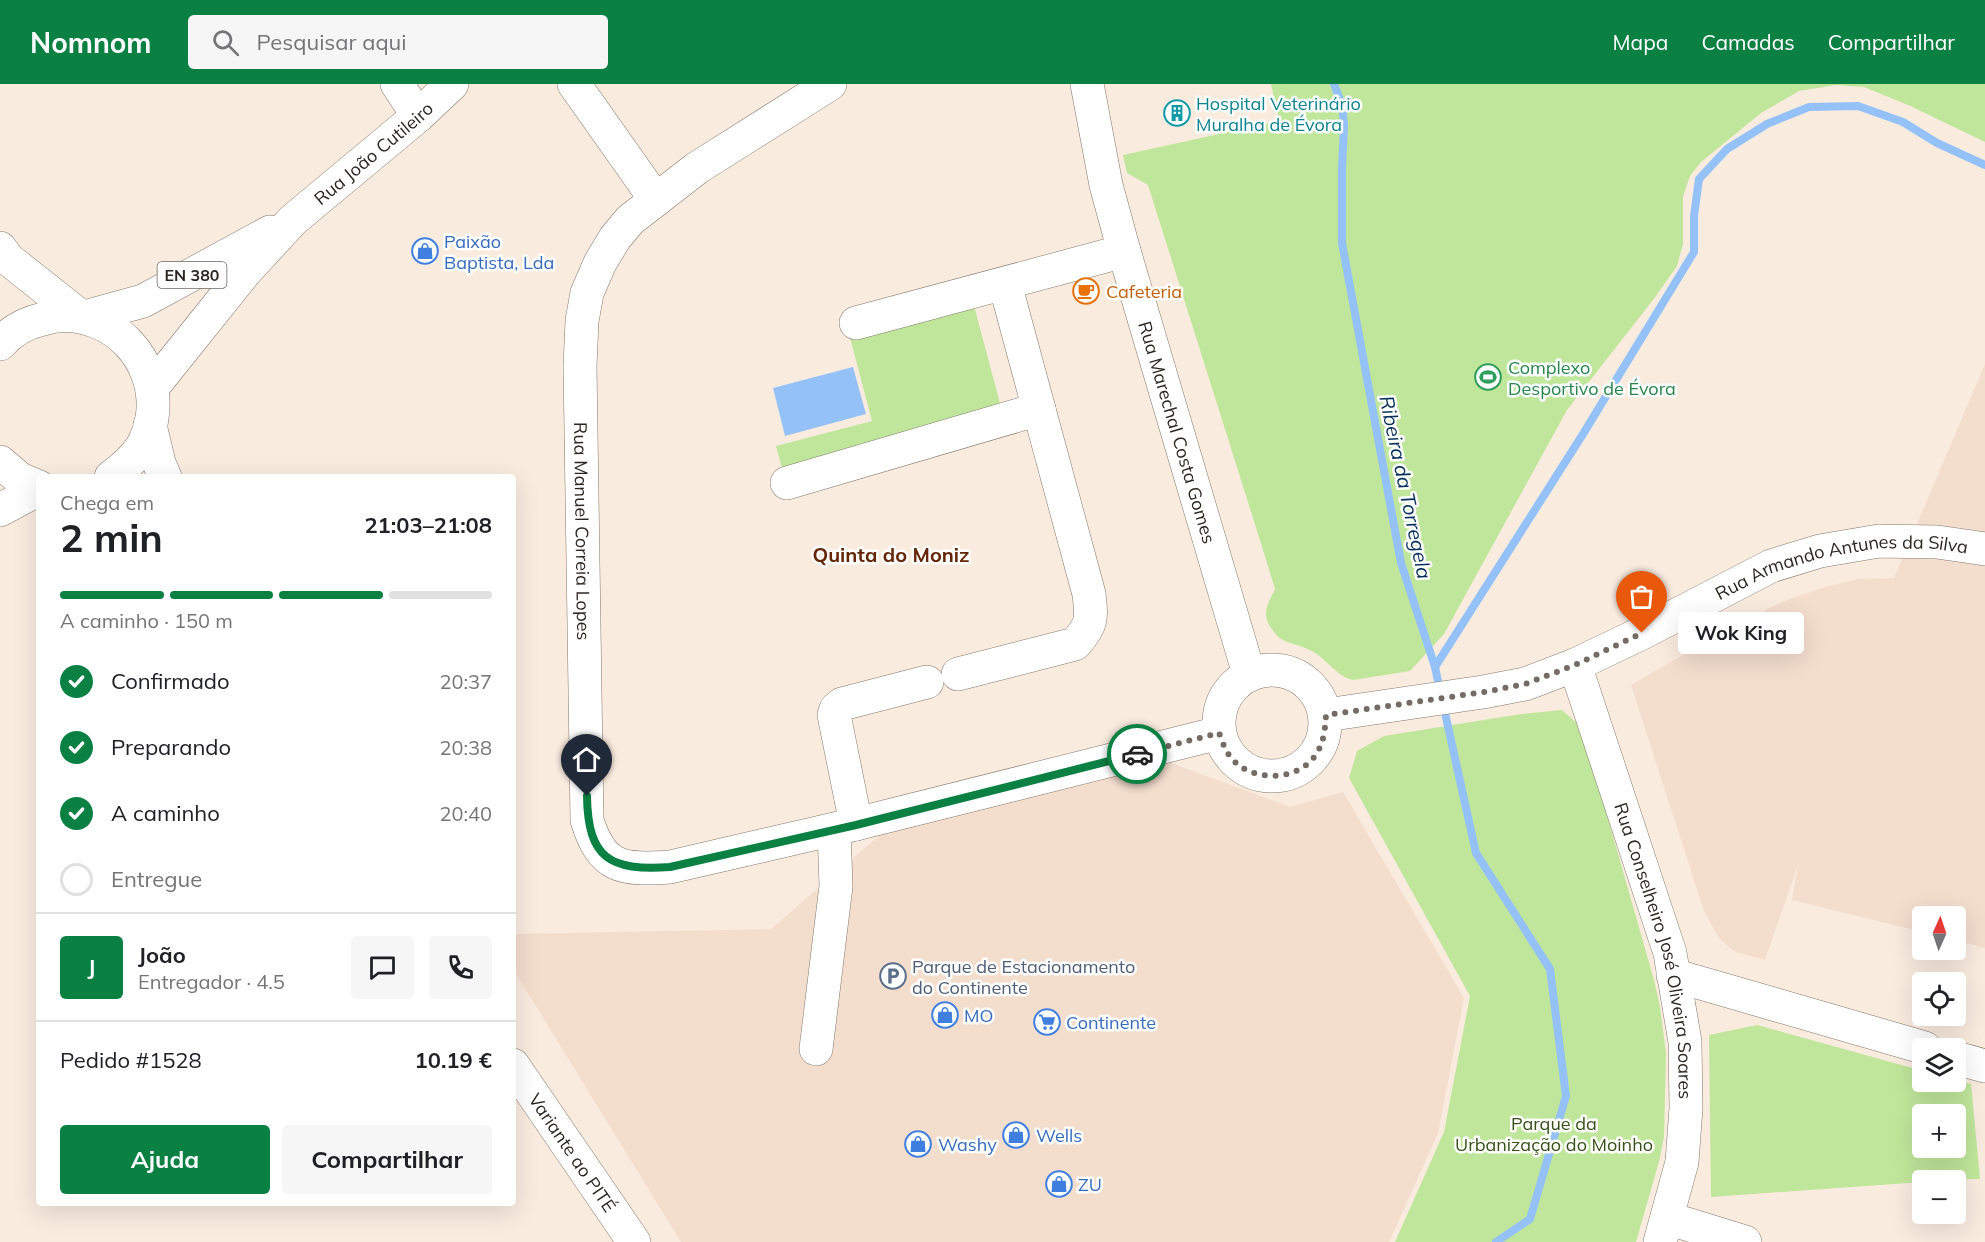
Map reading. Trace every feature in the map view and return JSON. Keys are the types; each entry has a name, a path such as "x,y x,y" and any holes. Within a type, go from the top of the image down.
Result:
{"street":[{"path":"397,84 418,116"},
{"name":"Rua João Cutileiro","path":"152,388 245,272 293,220 418,116 452,84"},
{"path":"574,84 656,200"},
{"name":"Rua Manuel Correia Lopes","path":"830,84 697,168 630,219 600,263 588,292 582,321 580,366 587,820 594,841 604,856 623,865 642,869 670,867 845,827"},
{"name":"Rua Marechal Costa Gomes","path":"1087,84 1106,185 1124,251 1249,674"},
{"name":"Rua João Cutileiro","path":"83,316 143,301 293,220"},
{"path":"0,248 8,258 83,316 110,327 130,343 144,364 152,388 153,407 150,425 141,448 125,467 115,474"},
{"path":"856,323 1124,251"},
{"path":"958,674 1075,644 1087,630 1091,613 1089,594 1005,284"},
{"path":"0,344 6,337 28,323 53,315 83,316"},
{"path":"787,483 1039,409"},
{"path":"150,425 164,474"},
{"path":"0,462 20,478 36,486"},
{"path":"0,510 36,490"},
{"name":"Rua Armando Antunes da Silva","path":"1326,715 1525,684 1575,665 1642,633 1771,566 1820,551 1880,541 1937,542 1985,549"},
{"name":"Rua Conselheiro José Oliveira Soares","path":"1575,665 1670,953 1685,1042 1686,1108 1682,1162 1663,1230"},
{"path":"1269,669 1289,672 1306,681 1319,696 1326,715 1324,737 1314,757 1297,771 1272,777 1248,772 1229,756 1219,733 1218,719 1227,692 1237,681 1249,674 1269,669"},
{"path":"816,1049 845,827 834,715 836,709 842,704 927,682"},
{"path":"845,827 1219,733"},
{"path":"1673,975 1912,1044"},
{"path":"1966,1061 1985,1066"},
{"name":"Variante ao PITÉ","path":"516,1069 635,1237"},
{"path":"1663,1230 1727,1239"}],"shaded area":[{"path":"1985,364 1985,948 1966,943 1966,906 1912,906 1912,929 1792,900 1798,865 1765,960 1735,952 1719,938 1704,911 1631,685 1731,627 1782,602 1825,587 1858,579 1894,578"},
{"path":"1171,763 1290,807 1343,792 1464,998 1438,1133 1389,1242 681,1242 516,974 516,934 771,929 887,829"}],"green space":[{"path":"1271,84 1985,84 1985,142 1908,105 1864,87 1836,85 1799,91 1761,113 1701,162 1690,176 1683,196 1683,244 1677,266 1567,410 1444,634 1410,671 1353,680 1343,676 1312,651 1281,639 1268,623 1266,613 1275,589 1259,537 1148,185 1127,173 1123,155 1279,121"},
{"path":"972,298 1002,411 782,468 776,446 872,421 848,330"},
{"name":"Parque da Urbanização do Moinho","path":"1562,710 1579,725 1591,759 1660,1007 1666,1053 1664,1136 1636,1242 1395,1242 1444,1132 1470,996 1349,778 1357,751 1384,736 1521,714"},
{"path":"1757,1025 1912,1068 1912,1092 1966,1092 1966,1083 1971,1084 1980,1179 1966,1179 1966,1170 1912,1170 1912,1183 1711,1197 1709,1035"}],"water":[{"path":"853,367 866,414 785,436 773,388"}],"waterway":[{"name":"Ribeira da Torregela","path":"1334,84 1342,105 1344,125 1342,243 1401,563 1435,667 1440,691"},
{"path":"1435,667 1583,434 1694,252 1694,216 1699,179 1727,149 1767,124 1809,107 1858,106 1903,122 1937,143 1985,165"},
{"name":"Ribeira da Torregela","path":"1443,704 1476,853 1550,969 1566,1096 1530,1219 1496,1242"}],"way so far":[{"path":"1137,754 1219,733 1229,756 1248,772 1272,777 1297,771 1314,757 1324,737 1326,715 1525,684 1575,665 1642,633"}],"place":[{"name":"Hospital Veterinário Muralha de Évora","path":"1177,113"},
{"name":"Paixão Baptista, Lda","path":"425,251"},
{"name":"Cafeteria","path":"1086,291"},
{"name":"Complexo Desportivo de Évora","path":"1488,377"},
{"name":"Wok King","path":"1642,633"},
{"name":"Parque de Estacionamento do Continente","path":"893,976"},
{"name":"MO","path":"945,1015"},
{"name":"Continente","path":"1047,1022"},
{"name":"Wells","path":"1016,1135"},
{"name":"Washy","path":"918,1144"},
{"name":"ZU","path":"1059,1184"}],"district":[{"name":"Quinta do Moniz","path":"891,554"}],"route":[{"path":"587,796 587,820 594,841 604,856 623,865 642,869 670,867 856,825 1137,754"}]}
